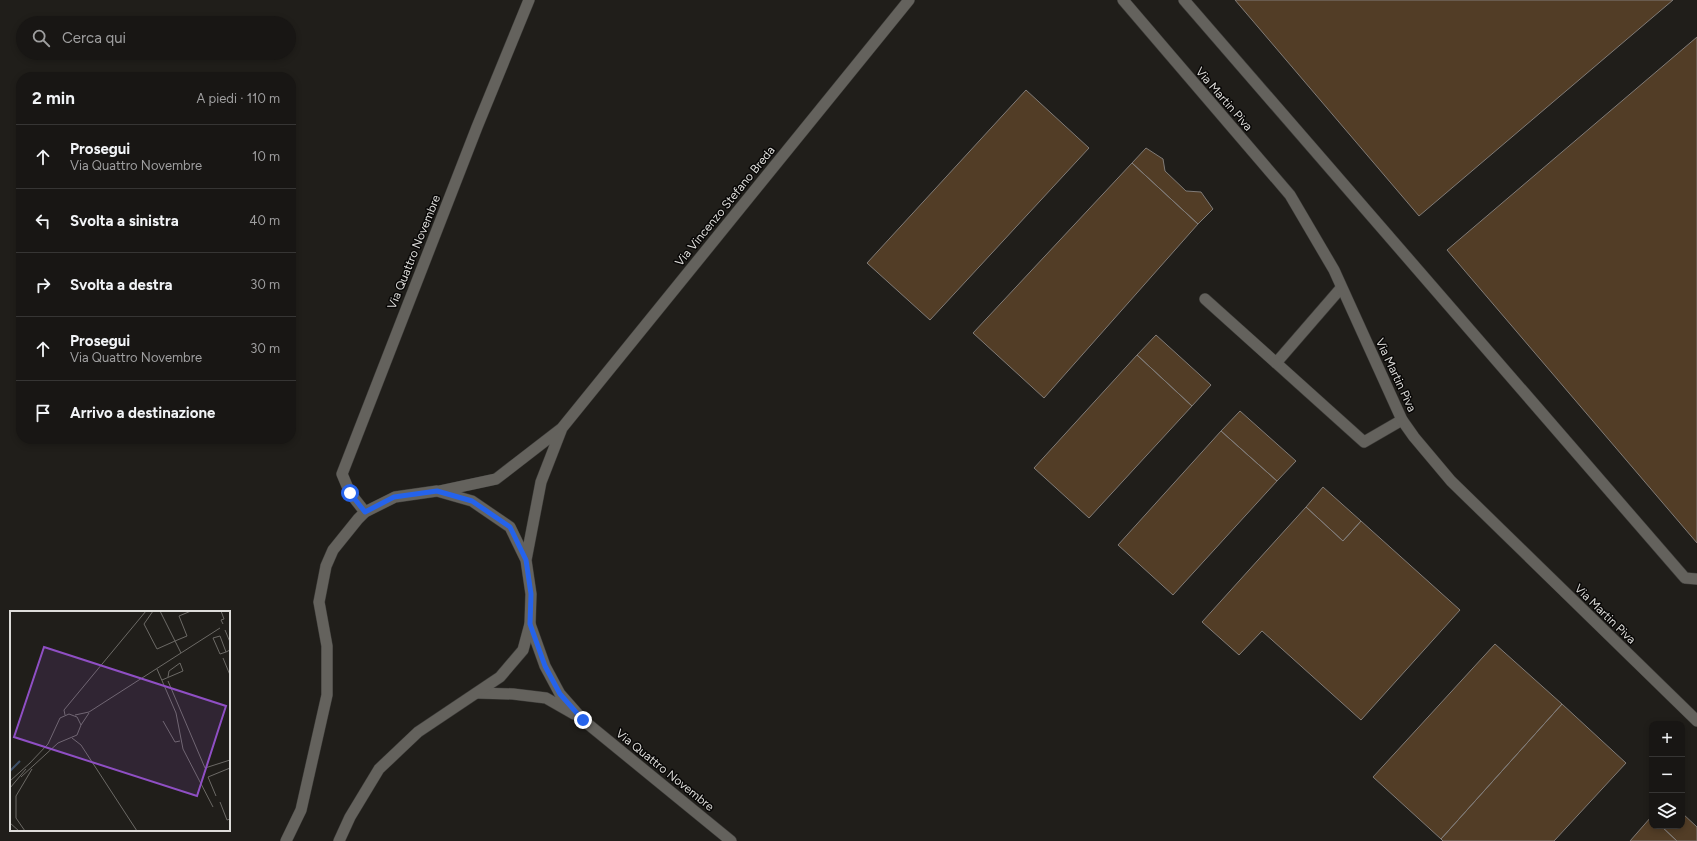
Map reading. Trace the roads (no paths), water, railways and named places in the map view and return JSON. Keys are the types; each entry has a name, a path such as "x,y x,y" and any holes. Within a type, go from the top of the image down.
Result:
{"street":[{"name":"Via Quattro Novembre","path":"365,512 350,493 342,474 474,135 530,0"},
{"name":"Via Vincenzo Stefano Breda","path":"286,841 301,810 327,696 327,646 319,602 326,566 333,550 358,518 365,512 394,497 437,491 496,479 562,428 908,0"},
{"name":"Via Martin Piva","path":"1123,0 1290,195 1334,270 1402,420 1414,436 1452,481 1697,721"},
{"path":"1184,0 1685,578 1697,579"},
{"path":"1276,363 1341,288"},
{"path":"1205,299 1364,442 1402,420"},
{"name":"Via Vincenzo Stefano Breda","path":"526,560 541,482 562,428"},
{"name":"Via Vincenzo Stefano Breda","path":"339,841 350,817 380,769 418,732 500,677 524,650 530,624 531,594 526,560 510,527 472,501 437,491"},
{"name":"Via Quattro Novembre","path":"530,624 545,666 560,694 583,720"},
{"name":"Via Quattro Novembre","path":"477,693 513,694 546,698 583,720 731,841"}]}
